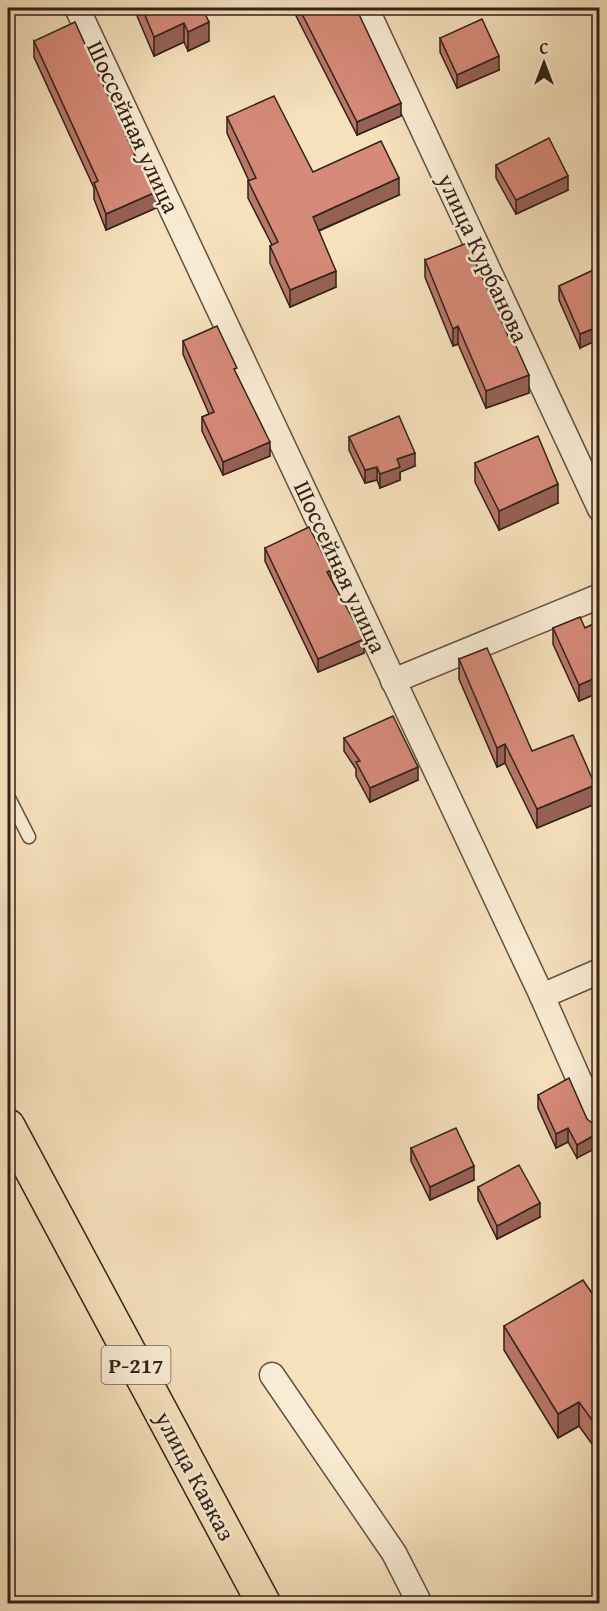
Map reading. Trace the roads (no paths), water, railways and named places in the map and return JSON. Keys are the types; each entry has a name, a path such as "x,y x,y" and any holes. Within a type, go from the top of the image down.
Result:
{"highway":[{"name":"улица Кавказ","path":"8,1126 264,1604"}],"street":[{"name":"Шоссейная улица","path":"77,8 542,996 600,1127"},
{"name":"улица Курбанова","path":"366,8 600,509"},
{"path":"393,681 600,596"},
{"path":"542,996 600,971"},
{"path":"272,1375 394,1553 420,1604"}],"lane":[{"path":"8,796 29,837"}]}
